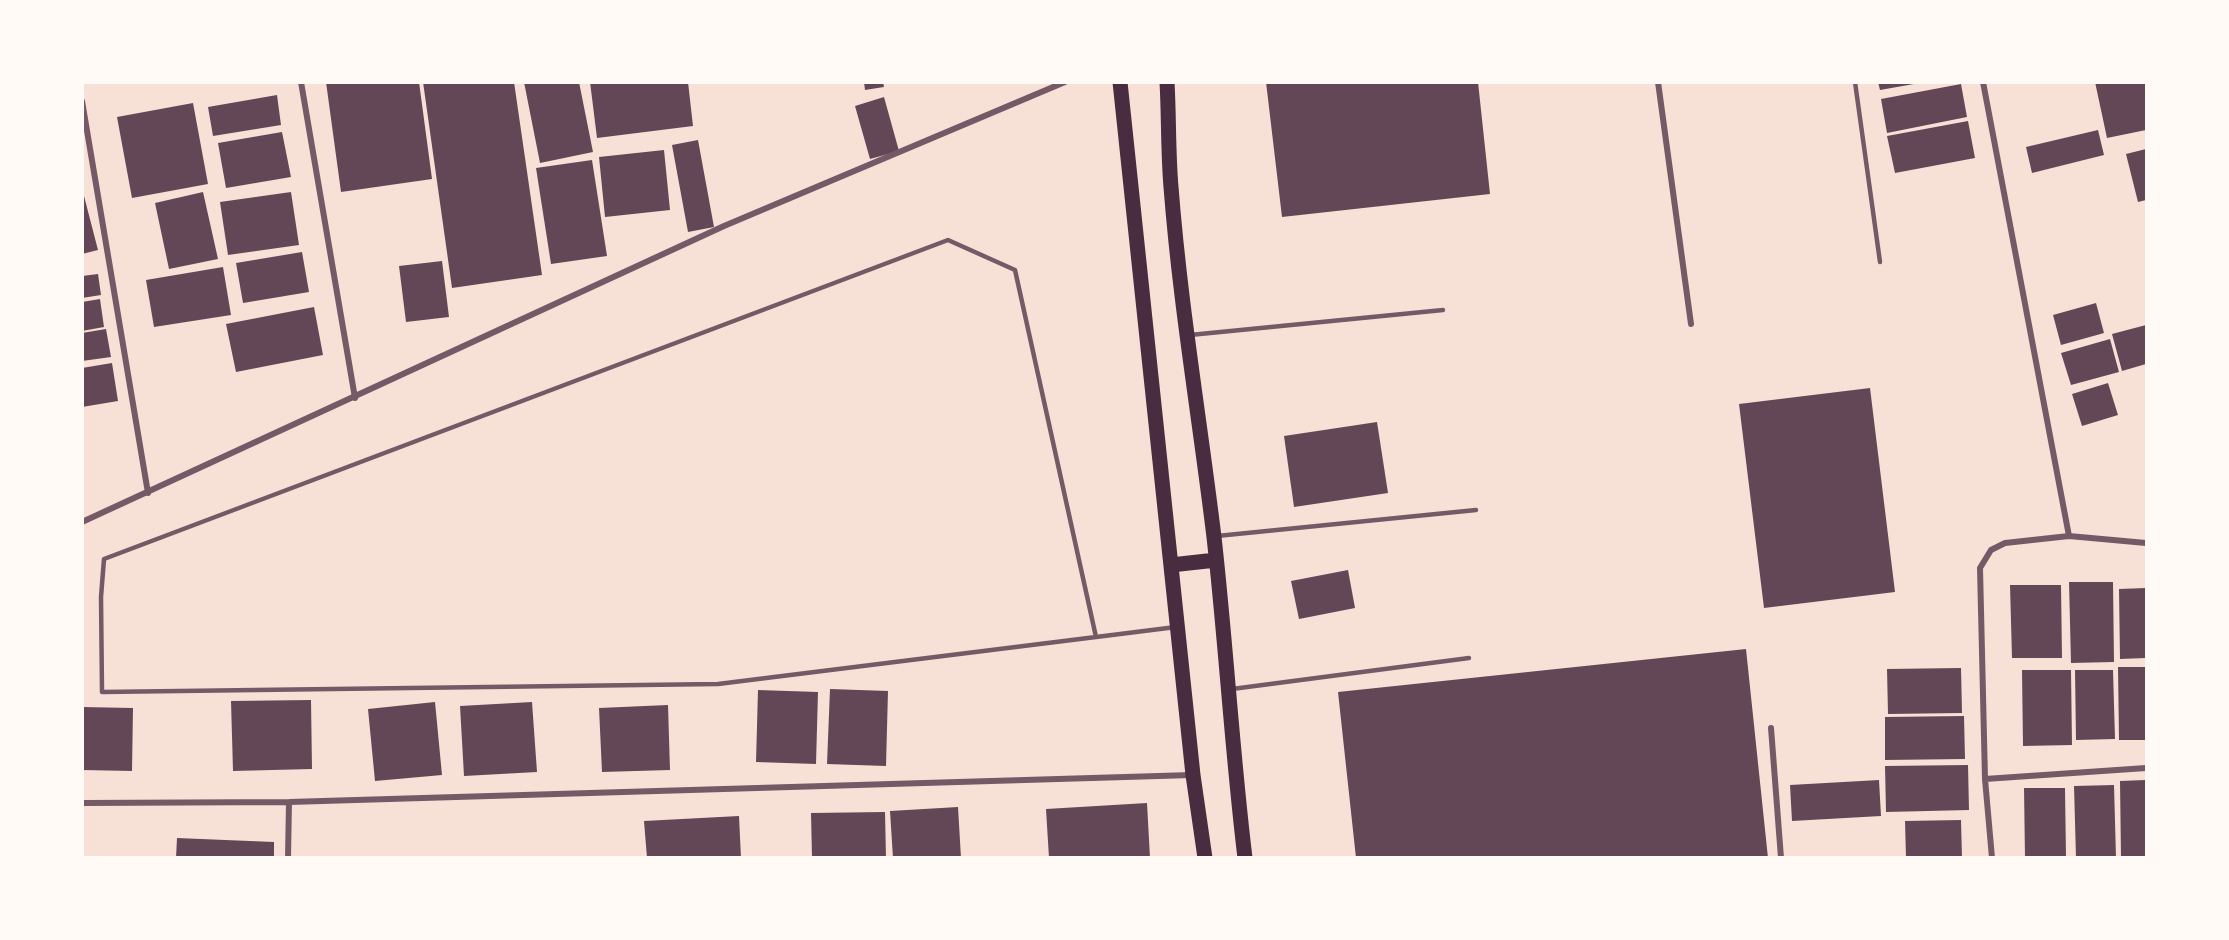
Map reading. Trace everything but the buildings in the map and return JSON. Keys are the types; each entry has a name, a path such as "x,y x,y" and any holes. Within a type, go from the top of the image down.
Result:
{"main road":[{"path":"1120,82 1193,775 1205,858"},
{"path":"1167,82 1171,186 1214,536 1235,775 1245,858"},
{"path":"1171,565 1216,560"}],"street":[{"path":"301,82 356,398"},
{"path":"82,522 356,398 724,226 1065,82"},
{"path":"1658,82 1691,324"},
{"path":"1983,82 2069,536"},
{"path":"82,100 148,493"},
{"path":"1992,858 1985,779 1980,568 1991,550 2005,543 2069,536 2146,543"},
{"path":"1772,728 1781,858"},
{"path":"1985,779 2146,768"},
{"path":"82,803 289,802 1193,775"},
{"path":"288,858 289,802"}],"lane":[{"path":"1856,82 1880,262"},
{"path":"1096,637 1015,270 948,240 104,559 101,597 102,692 718,684 1177,627"},
{"path":"1188,335 1443,310"},
{"path":"1214,536 1476,510"},
{"path":"1229,689 1469,658"}]}
